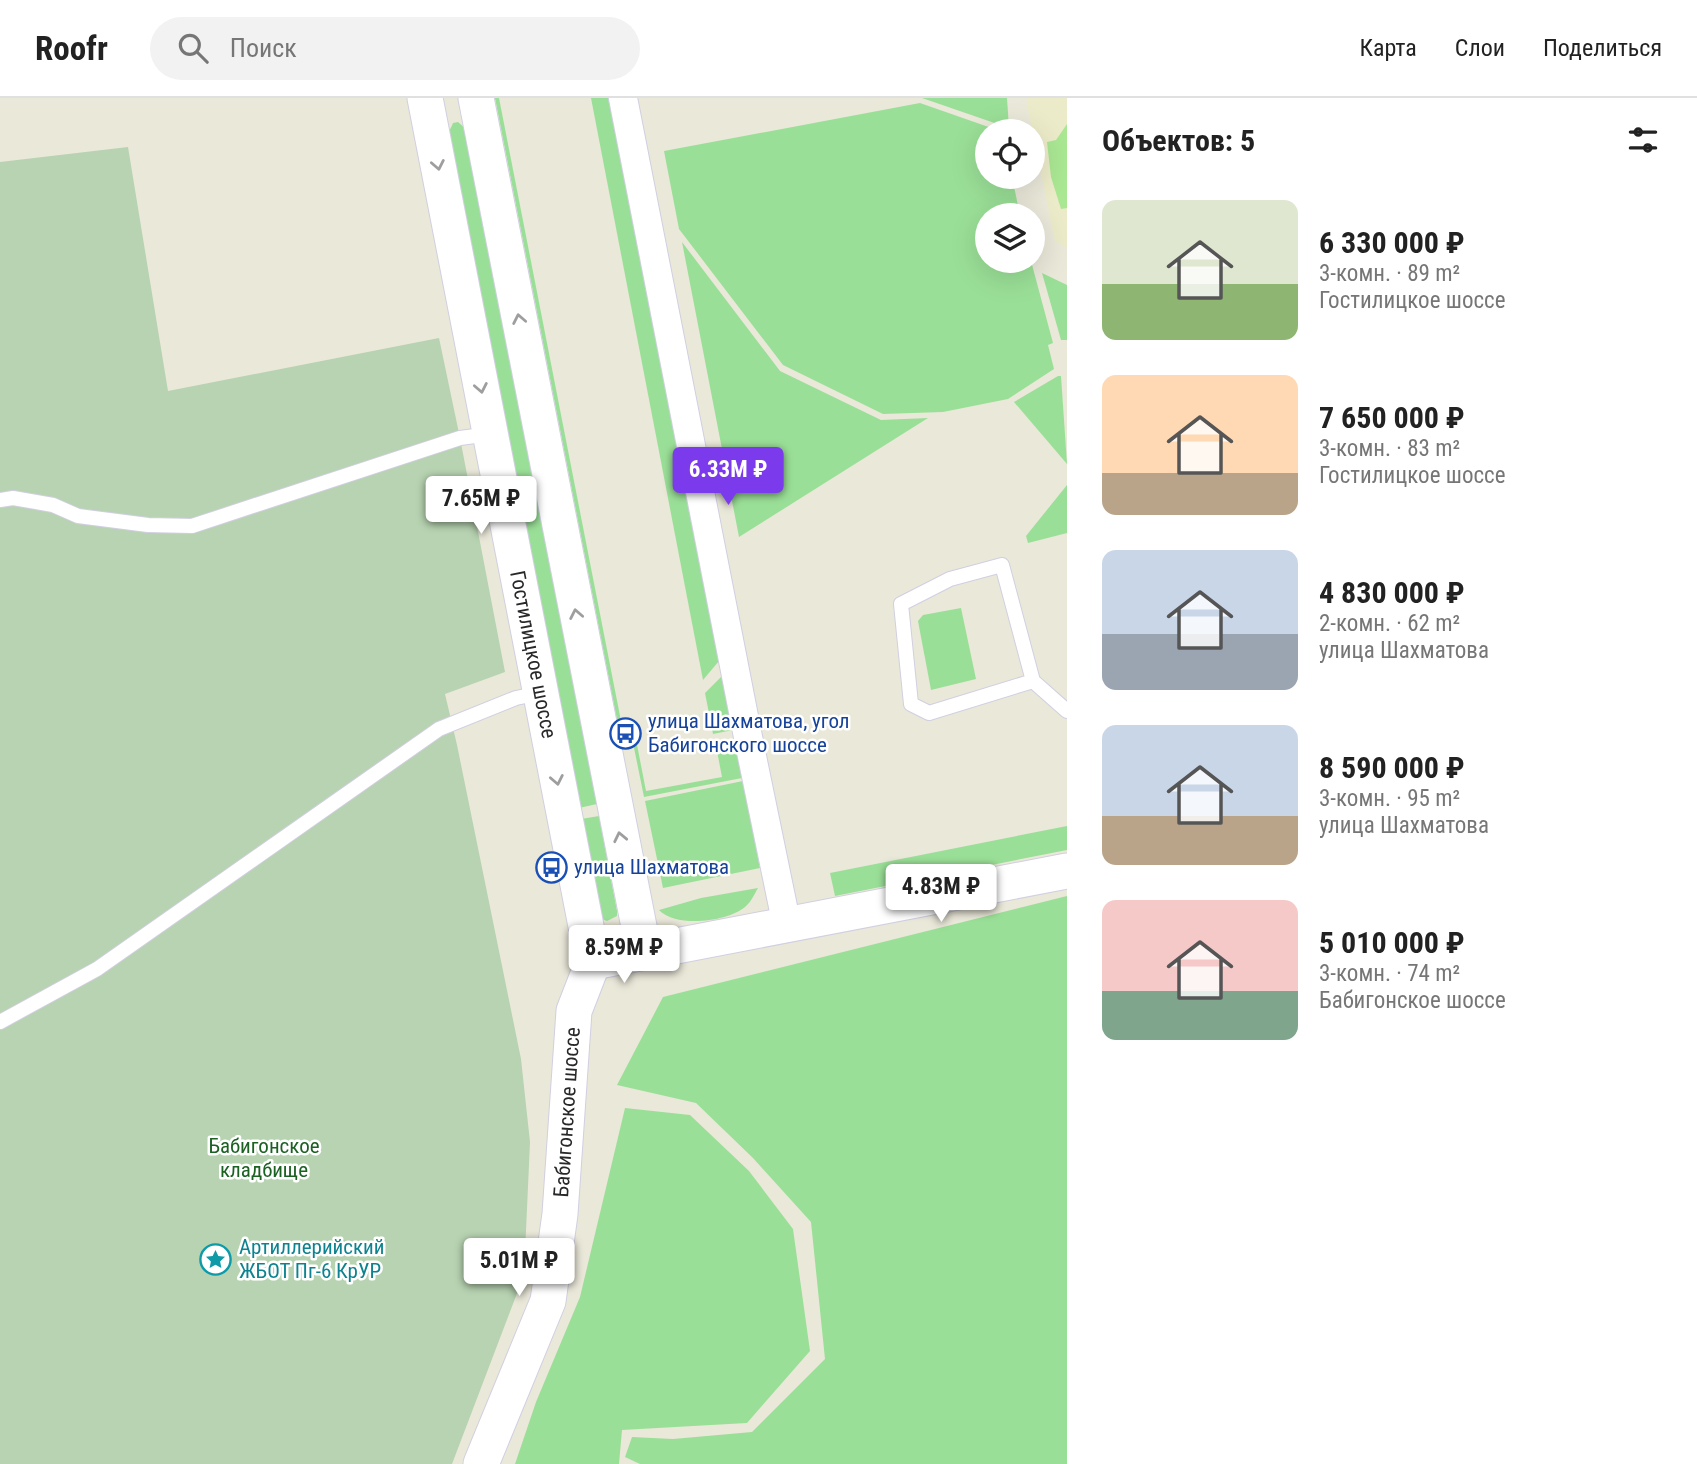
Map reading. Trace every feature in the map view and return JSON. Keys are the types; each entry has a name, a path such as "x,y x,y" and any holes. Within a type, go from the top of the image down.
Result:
{"street":[{"name":"Гостилицкое шоссе","path":"428,98 490,434 593,962"},
{"path":"476,98 644,952"},
{"path":"623,98 787,926"},
{"path":"593,962 1067,871"},
{"name":"Бабигонское шоссе","path":"481,1464 548,1301 560,1214 574,1011 593,962"}],"lane":[{"path":"0,500 13,498 53,505 78,516 148,525 192,526 460,438 490,434"},
{"path":"1032,681 929,713 911,704 901,604 950,579 1002,565 1032,681 1067,711"},
{"path":"0,1022 97,969 439,729 516,698 540,692"}],"shaded area":[{"path":"1028,98 1067,98 1067,248 1055,241 1044,189 1045,119 1030,119"}],"green space":[{"path":"495,98 499,98 621,721 632,719 646,791 722,777 717,751 736,748 742,778 644,797 629,723 618,725"},
{"path":"591,98 609,98 719,661 703,680"},
{"path":"922,98 1007,98 1008,119 983,119"},
{"path":"920,103 975,122 975,189 1015,189 1017,203 975,203 975,273 1034,273 1053,343 1048,345 1054,369 1008,399 943,412 883,414 783,365 679,229 664,151"},
{"path":"458,122 466,129 597,804 579,808 449,132 453,123"},
{"path":"1067,124 1067,208 1061,209 1051,177 1047,142 1056,140"},
{"name":"Бабигонское кладбище","path":"128,147 168,391 439,338 505,672 445,694 521,1059 530,1142 524,1275 452,1464 0,1464 0,162"},
{"path":"682,242 780,371 881,420 928,418 739,537"},
{"path":"1042,273 1067,285 1067,340 1061,340"},
{"path":"1061,376 1067,464 1014,402"},
{"path":"1067,485 1067,533 1028,543 1026,536"},
{"path":"961,608 976,679 931,690 918,621 923,615"},
{"path":"722,676 733,730 713,734 705,693"},
{"path":"743,781 760,868 663,888 645,801"},
{"path":"599,816 617,911 617,916 607,921 602,919 581,819"},
{"path":"1067,826 1067,850 835,896 830,873"},
{"path":"758,888 745,907 714,919 689,921 667,916 659,910 701,898"},
{"path":"1067,896 1067,1464 640,1464 625,1457 632,1437 673,1439 752,1432 825,1359 811,1222 753,1158 696,1103 617,1085 663,997"},
{"path":"625,1108 690,1115 749,1171 793,1229 810,1351 747,1423 622,1430 619,1464 515,1464 536,1402 580,1297"}],"place":[{"name":"улица Шахматова, угол Бабигонского шоссе","path":"625,733"},
{"name":"улица Шахматова","path":"551,867"},
{"name":"Артиллерийский ЖБОТ Пг-6 КрУР","path":"216,1259"}]}
